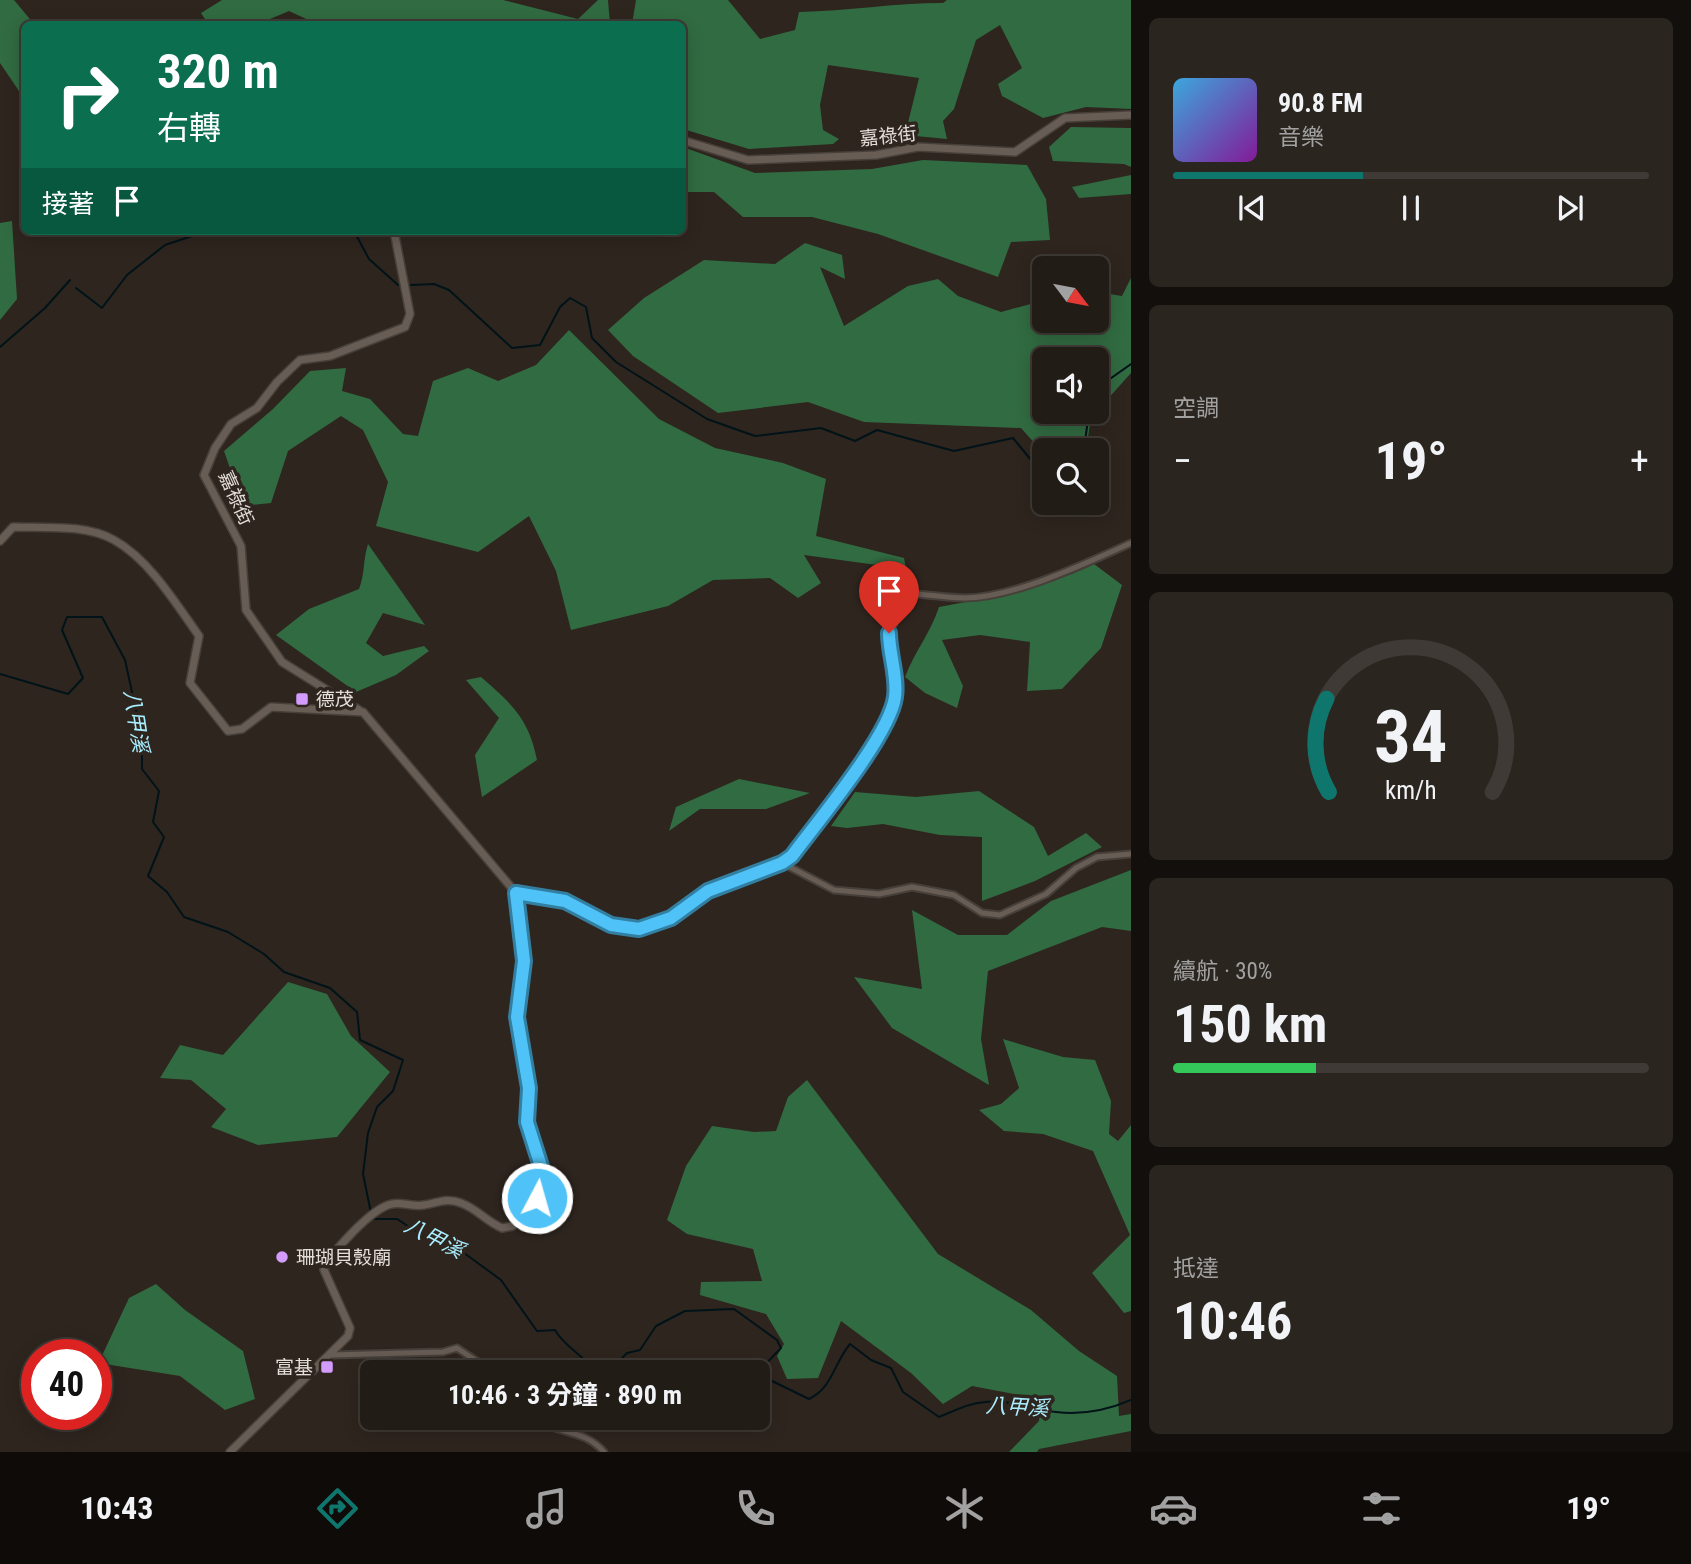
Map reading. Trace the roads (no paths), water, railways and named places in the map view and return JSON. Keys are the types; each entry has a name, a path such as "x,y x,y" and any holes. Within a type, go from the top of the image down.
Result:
{"street":[{"name":"嘉祿街","path":"686,141 748,160 876,155 918,147 1015,152 1065,118 1131,115"},
{"name":"嘉祿街","path":"363,712 282,662 246,610 241,546 204,475 215,448 231,424 257,408 276,382 300,360 330,356 405,327 410,314 395,235"},
{"path":"0,541 13,527 75,529 114,540 160,580 199,636 190,683 228,731 242,729 271,707 363,712 385,742 439,799 459,829 516,893 524,961 517,1017 529,1088 527,1122 545,1179 537,1198 513,1226 502,1228 463,1203 449,1200 436,1200 426,1205 393,1204 367,1217 328,1259 324,1270 350,1328 348,1336 230,1452"},
{"path":"516,893 565,901 611,925 639,929 671,918 708,891 782,863 792,856 841,790 891,715 896,694 889,633 899,610 916,594 967,598 1024,586 1077,567 1131,543"},
{"path":"782,863 834,890 879,894 912,887 954,895 982,913 1000,915 1046,894 1076,868 1097,858 1131,854"},
{"path":"331,1355 443,1352 457,1348 475,1360"},
{"path":"569,1430 598,1444 604,1452"}],"waterway":[{"path":"76,288 102,308 127,275 165,245 195,235"},
{"path":"356,235 369,259 398,285"},
{"path":"0,347 45,308 70,280"},
{"path":"411,285 434,284 449,290 512,348 540,345 560,307 570,298 586,307 592,338 616,362 707,419 755,436 821,428 855,441 877,430 954,451 1013,438 1032,461"},
{"path":"1109,380 1131,364"},
{"path":"1086,438 1087,424"},
{"name":"八甲溪","path":"0,674 68,694 83,678 62,630 67,617 102,617 125,660 142,738 142,769 159,791 153,822 164,837 148,876 167,892 184,917 228,932 264,954 284,972 330,988 357,1012 360,1040 403,1060 393,1091 377,1107 368,1133 363,1174 371,1213"},
{"name":"八甲溪","path":"373,1219 397,1219 442,1248 460,1250 501,1280 537,1331 555,1330 590,1366 598,1360 616,1364 627,1353 640,1350 656,1326 685,1311 734,1309 777,1340 781,1348 760,1370 770,1380 809,1399 823,1388 850,1344 871,1360 891,1368 903,1392 939,1417 985,1402 1003,1402 1047,1411 1075,1413 1113,1407 1131,1400"}],"place":[{"name":"德茂","path":"302,699"},
{"name":"珊瑚貝殼廟","path":"282,1257"},
{"name":"富基","path":"327,1367"}]}
